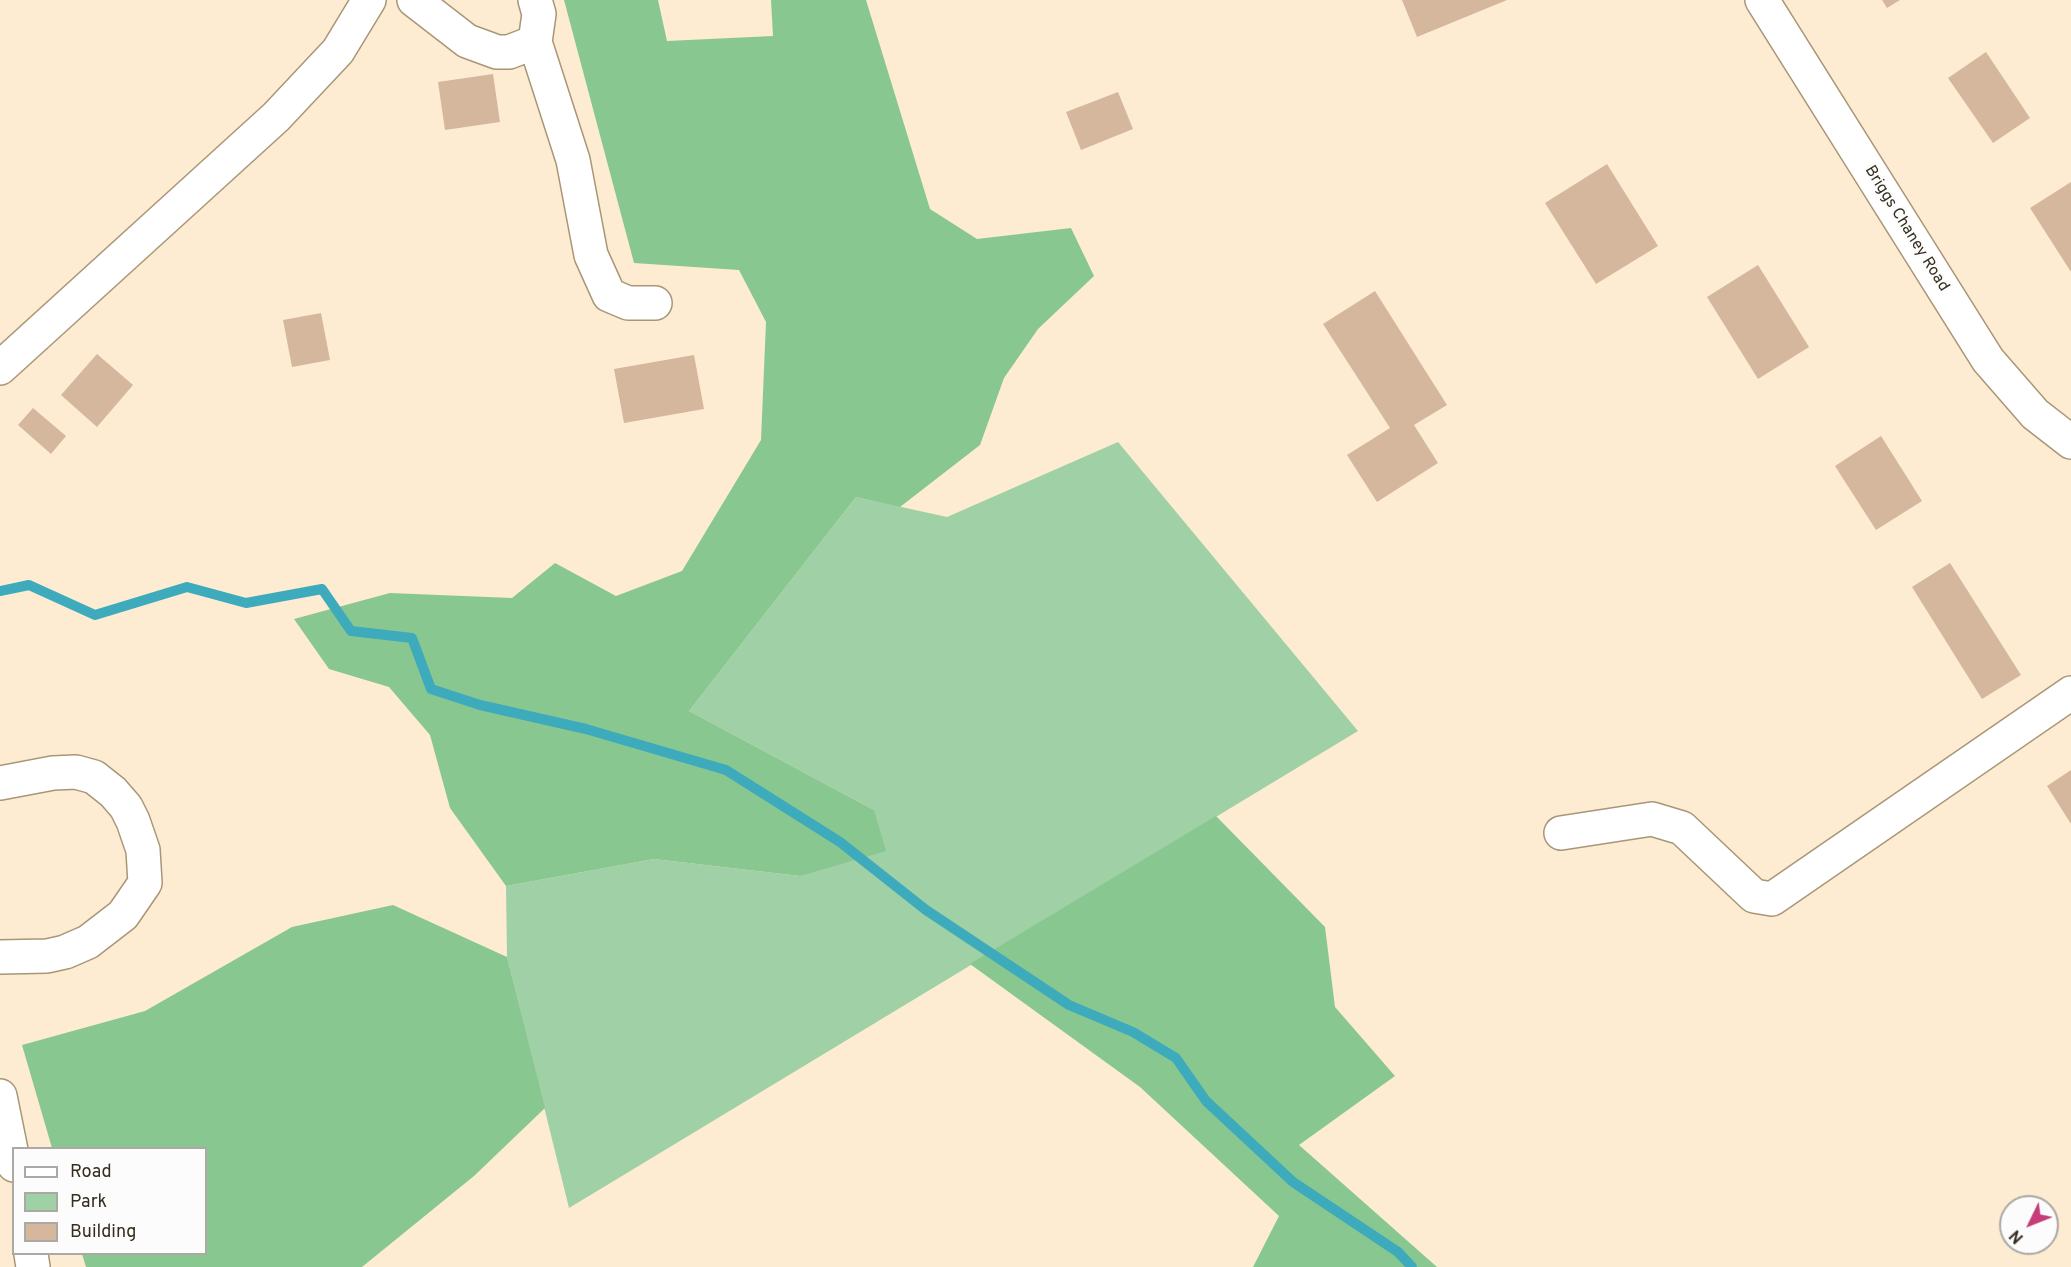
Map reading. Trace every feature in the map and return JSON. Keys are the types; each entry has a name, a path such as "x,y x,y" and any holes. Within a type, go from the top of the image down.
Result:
{"street":[{"path":"0,368 276,117 338,51 369,0"},
{"path":"414,0 467,41 497,52 509,52 535,42"},
{"path":"535,0 539,14 535,42 573,160 591,255 609,295 628,303 655,303"},
{"name":"Briggs Chaney Road","path":"1762,0 1988,360 2034,414 2071,442"},
{"path":"1562,833 1652,819 1682,828 1754,896 1773,899 2071,693"},
{"path":"0,783 53,773 76,772 94,777 113,792 134,821 143,850 145,883 123,915 88,942 65,952 47,956 0,957"},
{"path":"0,1096 12,1155"}],"green space":[{"path":"564,0 658,0 667,41 773,36 771,0 866,0 930,209 977,239 1071,228 1094,276 1038,329 1004,378 980,445 900,507 856,497 689,711 874,810 886,851 800,876 654,859 506,886 450,808 430,735 389,687 329,669 294,619 390,593 512,598 555,563 616,596 682,571 761,440 766,322 739,270 634,263"},
{"path":"1118,442 1358,731 569,1208 507,957 506,886 654,859 800,876 874,810 689,711 856,497 947,517"},
{"path":"1216,816 1325,927 1335,1007 1395,1076 1299,1145 1437,1267 1253,1267 1279,1216 1140,1087 970,964"},
{"path":"393,905 507,957 545,1108 474,1176 362,1267 86,1267 82,1255 207,1255 207,1147 52,1147 22,1045 145,1011 292,927"}],"building":[{"path":"1402,0 1507,0 1417,37"},
{"path":"1882,0 1900,0 1887,8"},
{"path":"1986,52 2030,118 1993,143 1948,78"},
{"path":"493,74 500,122 445,130 438,82"},
{"path":"1118,92 1133,129 1081,150 1066,112"},
{"path":"1607,164 1658,246 1596,284 1545,203"},
{"path":"2071,182 2071,272 2030,208"},
{"path":"1758,265 1809,347 1758,379 1707,297"},
{"path":"1375,291 1447,405 1414,425 1438,463 1377,502 1347,455 1390,428 1323,324"},
{"path":"321,313 330,360 292,367 283,320"},
{"path":"97,354 133,385 97,427 61,395"},
{"path":"694,355 704,409 624,423 614,369"},
{"path":"33,408 66,436 51,454 18,425"},
{"path":"1881,436 1922,501 1876,530 1835,466"},
{"path":"1950,563 2021,675 1982,699 1912,587"},
{"path":"2071,770 2071,824 2047,786"}],"waterway":[{"path":"0,591 29,585 95,615 187,587 246,603 322,589 351,631 412,638 431,689 480,705 586,729 726,770 840,842 926,910 1069,1005 1133,1032 1176,1058 1206,1101 1293,1182 1398,1252 1412,1267"}]}
